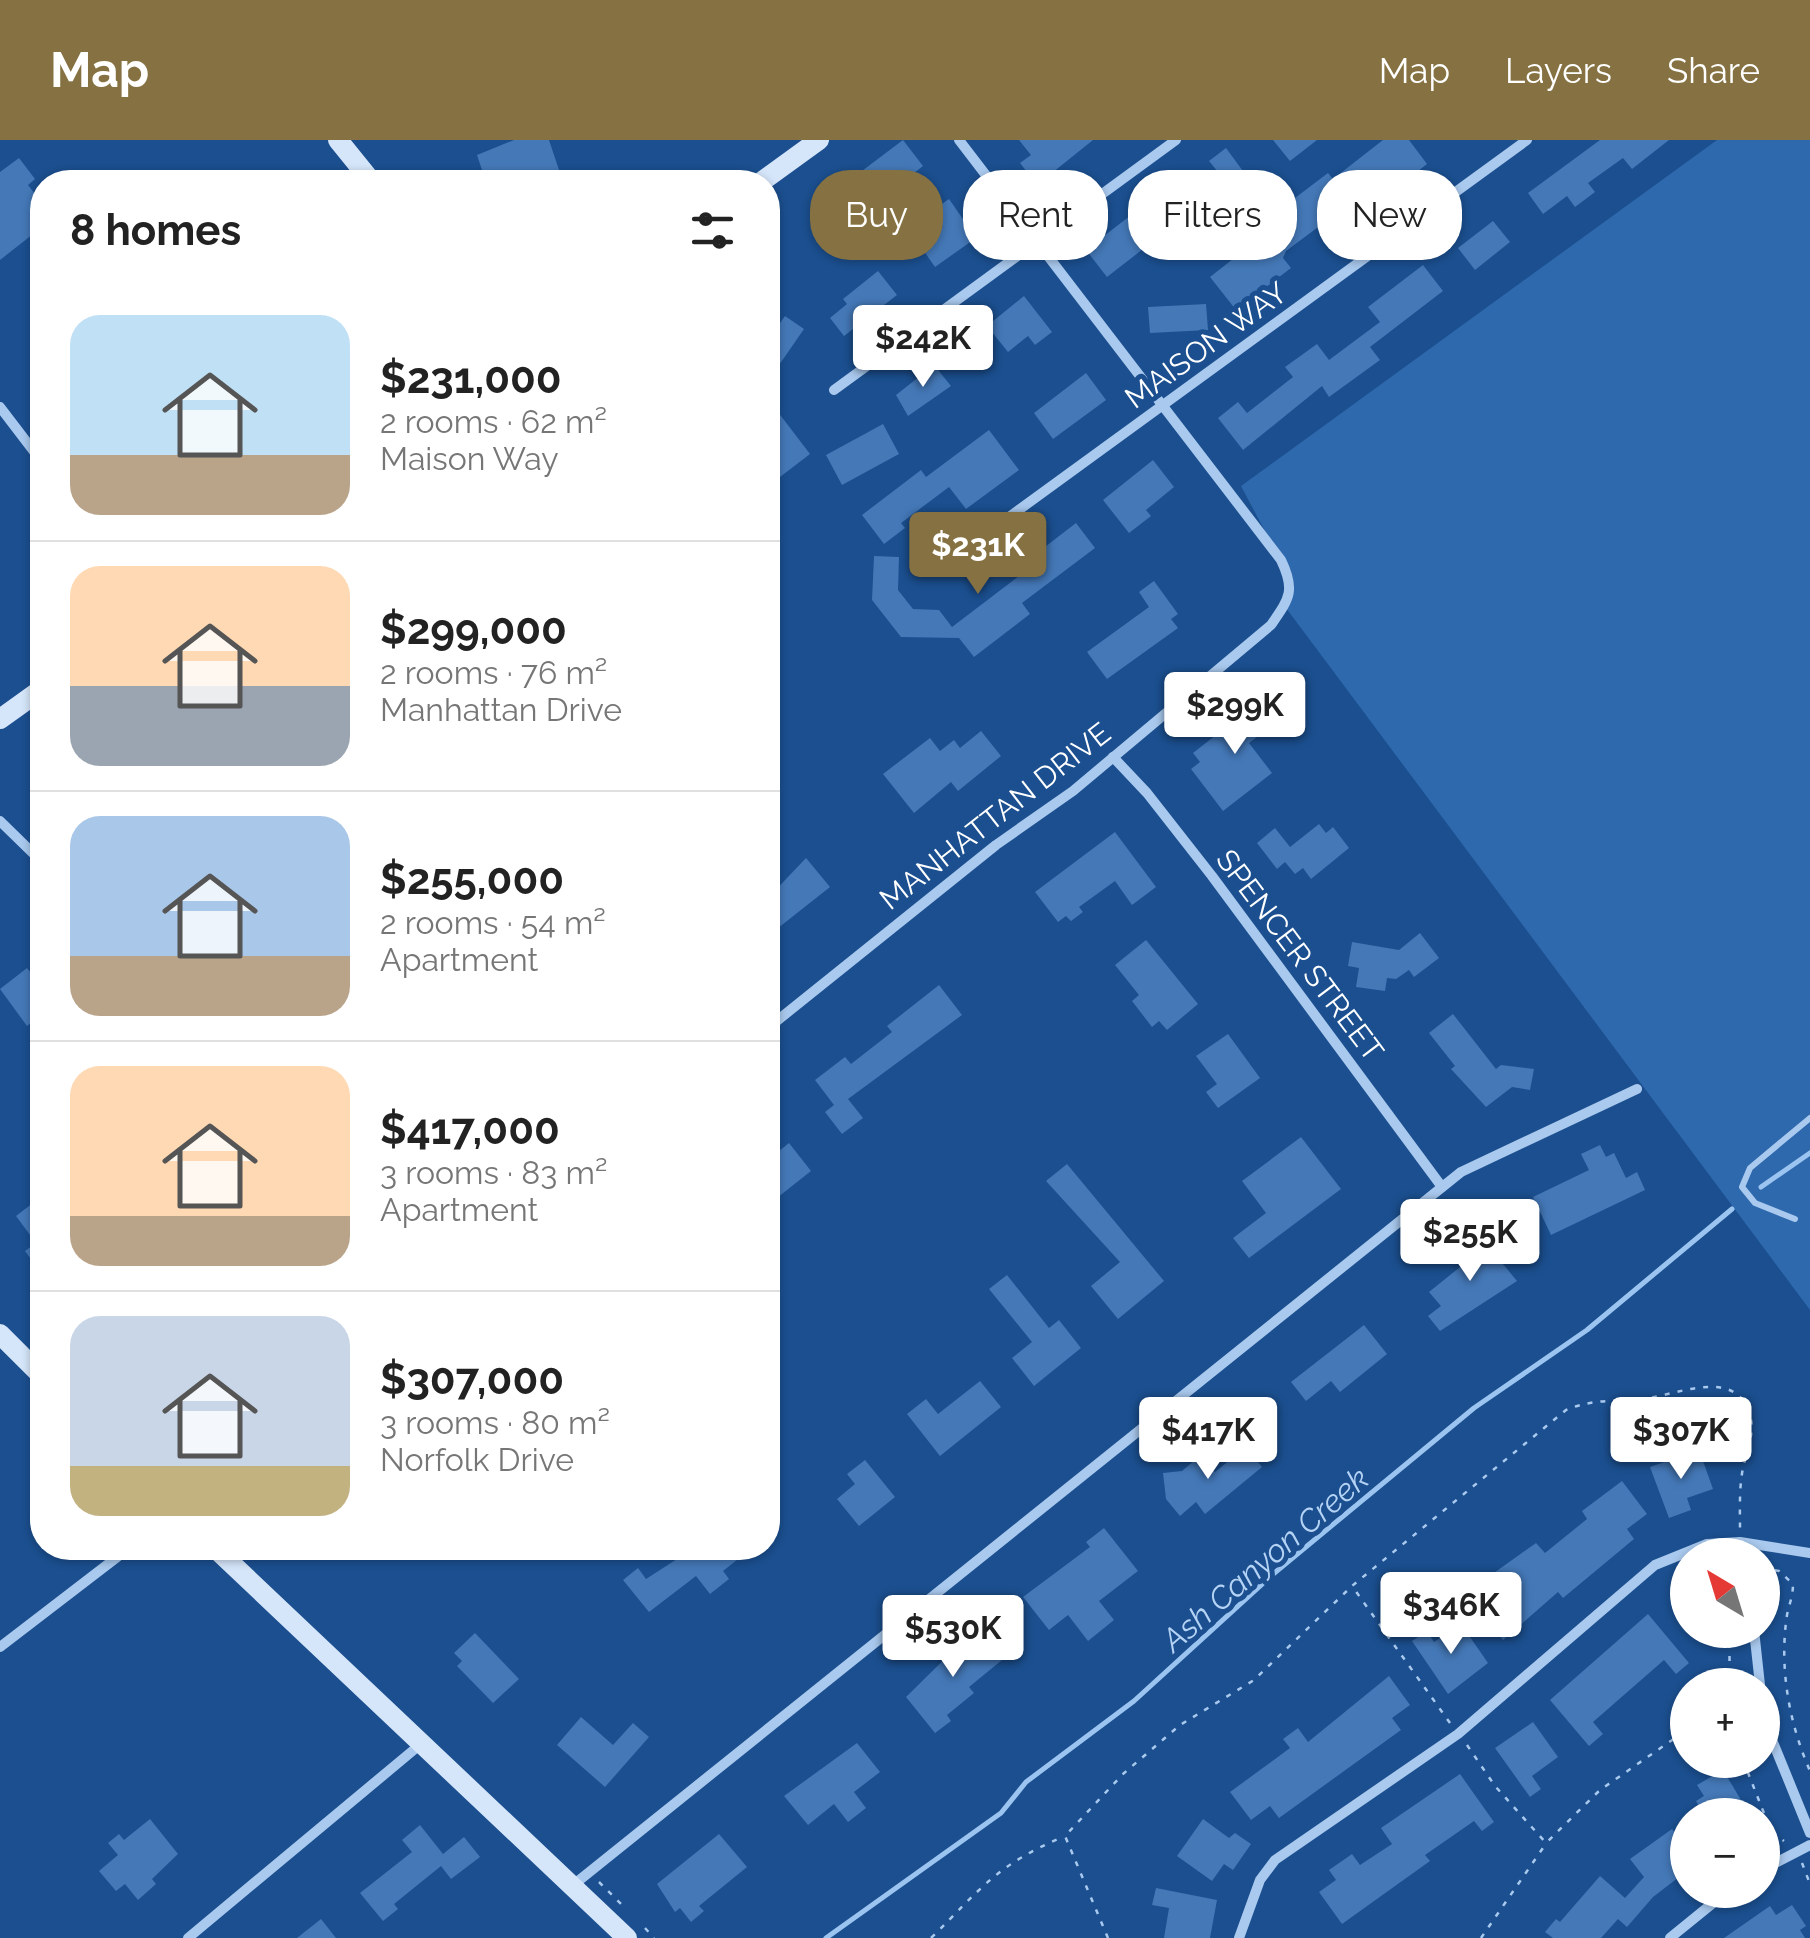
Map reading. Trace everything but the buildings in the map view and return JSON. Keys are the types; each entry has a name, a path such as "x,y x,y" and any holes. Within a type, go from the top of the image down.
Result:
{"street":[{"path":"338,140 362,170"},
{"path":"778,170 819,140"},
{"path":"959,140 982,170"},
{"path":"1108,190 1176,140"},
{"name":"MAISON WAY","path":"961,552 1527,140"},
{"path":"834,390 1012,260"},
{"path":"1053,260 1165,406"},
{"name":"MANHATTAN DRIVE","path":"780,1019 1112,757 1271,625 1290,597 1292,582 1281,560 1165,406"},
{"path":"0,407 30,446"},
{"path":"0,719 30,697"},
{"name":"SPENCER STREET","path":"1112,757 1212,876 1442,1187"},
{"path":"0,821 30,850"},
{"path":"572,1886 1461,1172 1638,1089"},
{"path":"0,1334 30,1364"},
{"path":"1780,1551 1810,1553"},
{"path":"1239,1938 1260,1880 1274,1860 1458,1734 1655,1565 1670,1559"},
{"path":"0,1647 112,1560"},
{"path":"228,1560 572,1886 635,1932"},
{"path":"188,1938 423,1742"},
{"path":"1780,1759 1810,1833"},
{"path":"1780,1861 1810,1845"},
{"path":"1670,1938 1707,1908"}],"lane":[{"path":"1794,1219 1755,1203 1742,1187 1750,1168 1810,1118"}],"path":[{"path":"931,1938 986,1880 1018,1856 1065,1836 1122,1774 1180,1725 1254,1680 1352,1586 1566,1410 1583,1403 1647,1398 1713,1385 1744,1400 1752,1440 1740,1494 1740,1538"},
{"path":"1780,1573 1793,1584 1787,1615 1786,1675 1796,1741 1810,1771"},
{"path":"1352,1586 1495,1786 1546,1843"},
{"path":"1481,1938 1546,1843 1600,1790 1670,1741"},
{"path":"1750,1778 1771,1831 1795,1854 1810,1884"},
{"path":"1065,1836 1108,1938"},
{"path":"589,1871 631,1914"},
{"path":"635,1932 654,1938"}],"shaded area":[{"path":"1717,140 1810,140 1810,1310 1286,608 1292,582 1241,486"}],"waterway":[{"name":"Ash Canyon Creek","path":"1761,1187 1810,1153"},
{"name":"Ash Canyon Creek","path":"826,1938 1001,1813 1026,1782 1134,1701 1272,1575 1474,1408 1587,1330 1732,1209"}]}
